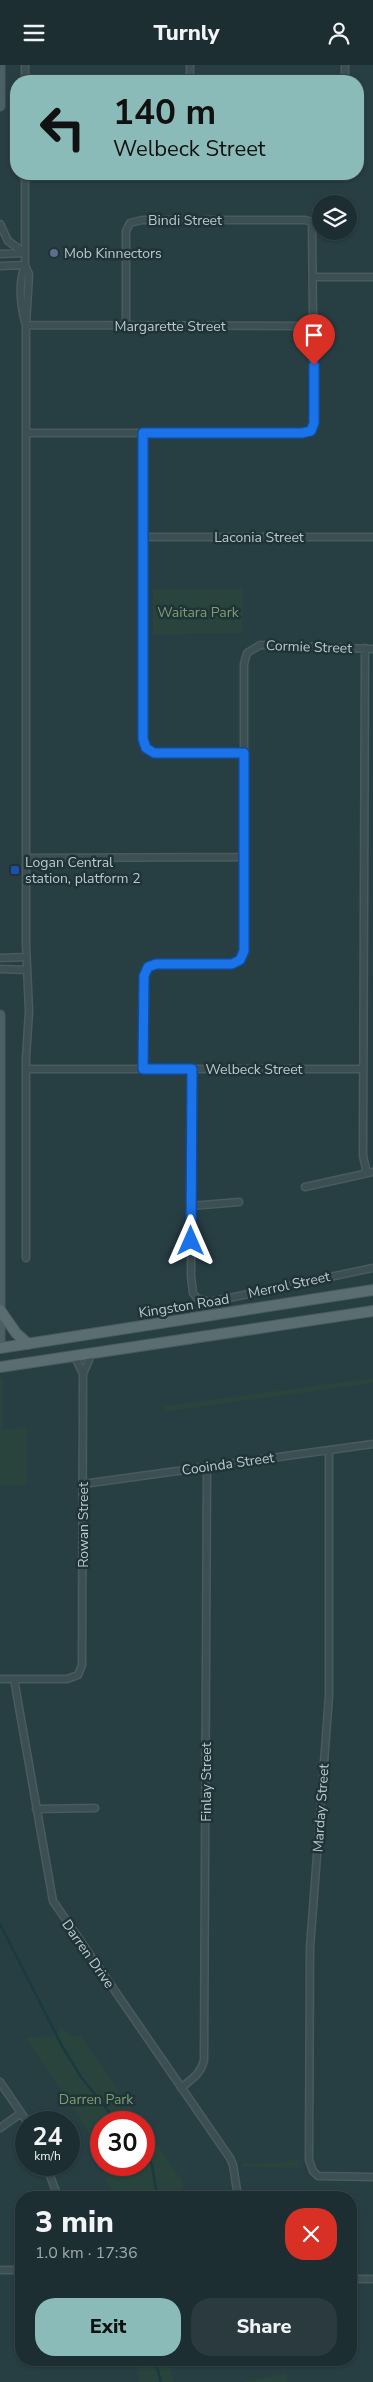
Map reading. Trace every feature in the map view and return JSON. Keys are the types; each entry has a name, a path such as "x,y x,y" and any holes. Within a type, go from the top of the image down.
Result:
{"main road":[{"path":"0,65 0,106"},
{"path":"0,1015 0,1340"},
{"name":"Kingston Road","path":"0,1348 373,1290"},
{"path":"0,1310 16,1333 28,1344"},
{"path":"0,1367 91,1355 373,1311"}],"street":[{"path":"25,180 25,265 29,274 26,325 26,957 29,1011 26,1069 26,1258"},
{"name":"Bindi Street","path":"126,325 126,231 130,223 142,220 305,220 312,223 315,277"},
{"path":"0,224 8,241 25,253"},
{"path":"0,254 25,253"},
{"path":"0,266 25,265"},
{"path":"26,433 302,433 311,431 314,423 315,277 373,277"},
{"name":"Margarette Street","path":"26,325 314,327"},
{"path":"143,433 143,739 146,748 154,753 244,753 244,951 240,960 232,964 156,964 148,967 144,976 143,1069"},
{"name":"Laconia Street","path":"144,537 373,537"},
{"name":"Cormie Street","path":"244,753 244,664 247,653 260,645 373,649"},
{"path":"305,1187 370,1173 363,1156 365,648"},
{"path":"26,858 244,857"},
{"path":"0,958 26,957"},
{"path":"0,969 27,970"},
{"name":"Welbeck Street","path":"26,1069 363,1069"},
{"name":"Merrol Street","path":"192,1069 191,1206 192,1285 194,1295 200,1301 210,1302 373,1268"},
{"path":"191,1206 238,1202"},
{"name":"Rowan Street","path":"14,1679 68,1679 78,1675 82,1665 83,1374 91,1355"},
{"name":"Rowan Street","path":"75,1357 83,1374"},
{"name":"Cooinda Street","path":"83,1484 373,1444"},
{"name":"Marday Street","path":"329,1450 329,1696 310,1948 310,2165 318,2176 373,2177"},
{"name":"Finlay Street","path":"181,2088 197,2076 202,2069 204,2060 207,1467"},
{"path":"0,1679 14,1679"},
{"name":"Darren Drive","path":"14,1679 53,1901 230,2158 237,2191"},
{"path":"36,1809 95,1808"},
{"path":"0,2082 20,2111"},
{"path":"0,2128 15,2117"},
{"path":"50,2176 56,2191"},
{"path":"0,2270 15,2270"},
{"path":"357,2279 373,2279"}],"green space":[{"name":"Waitara Park","path":"153,589 242,589 242,633 153,635"},
{"path":"3,1377 3,1430 27,1426 27,1485 0,1485 0,1378"},
{"path":"373,1378 373,1383 165,1412 164,1406"},
{"name":"Darren Park","path":"61,2028 73,2036 81,2036 133,2111 90,2111 90,2138 80,2119 80,2111 75,2111 25,2037 53,2036"},
{"name":"Darren Park","path":"155,2142 182,2180 183,2191 111,2191 105,2176 155,2176"},
{"path":"300,2159 301,2168 242,2167 242,2163 276,2163"},
{"path":"136,2366 170,2366 174,2382 139,2382"},
{"path":"286,2373 288,2382 243,2382"}],"waterway":[{"path":"0,1924 62,2046 81,2077 108,2111"},
{"path":"154,2176 156,2191"},
{"path":"157,2366 161,2382"}],"place":[{"name":"Mob Kinnectors","path":"54,253"},
{"name":"Logan Central station, platform 2","path":"15,870"}],"route":[{"path":"191,1241 192,1069 143,1069 144,976 148,967 156,964 232,964 240,960 244,951 244,753 154,753 146,748 143,739 143,433 302,433 311,431 314,423 314,365"}]}
